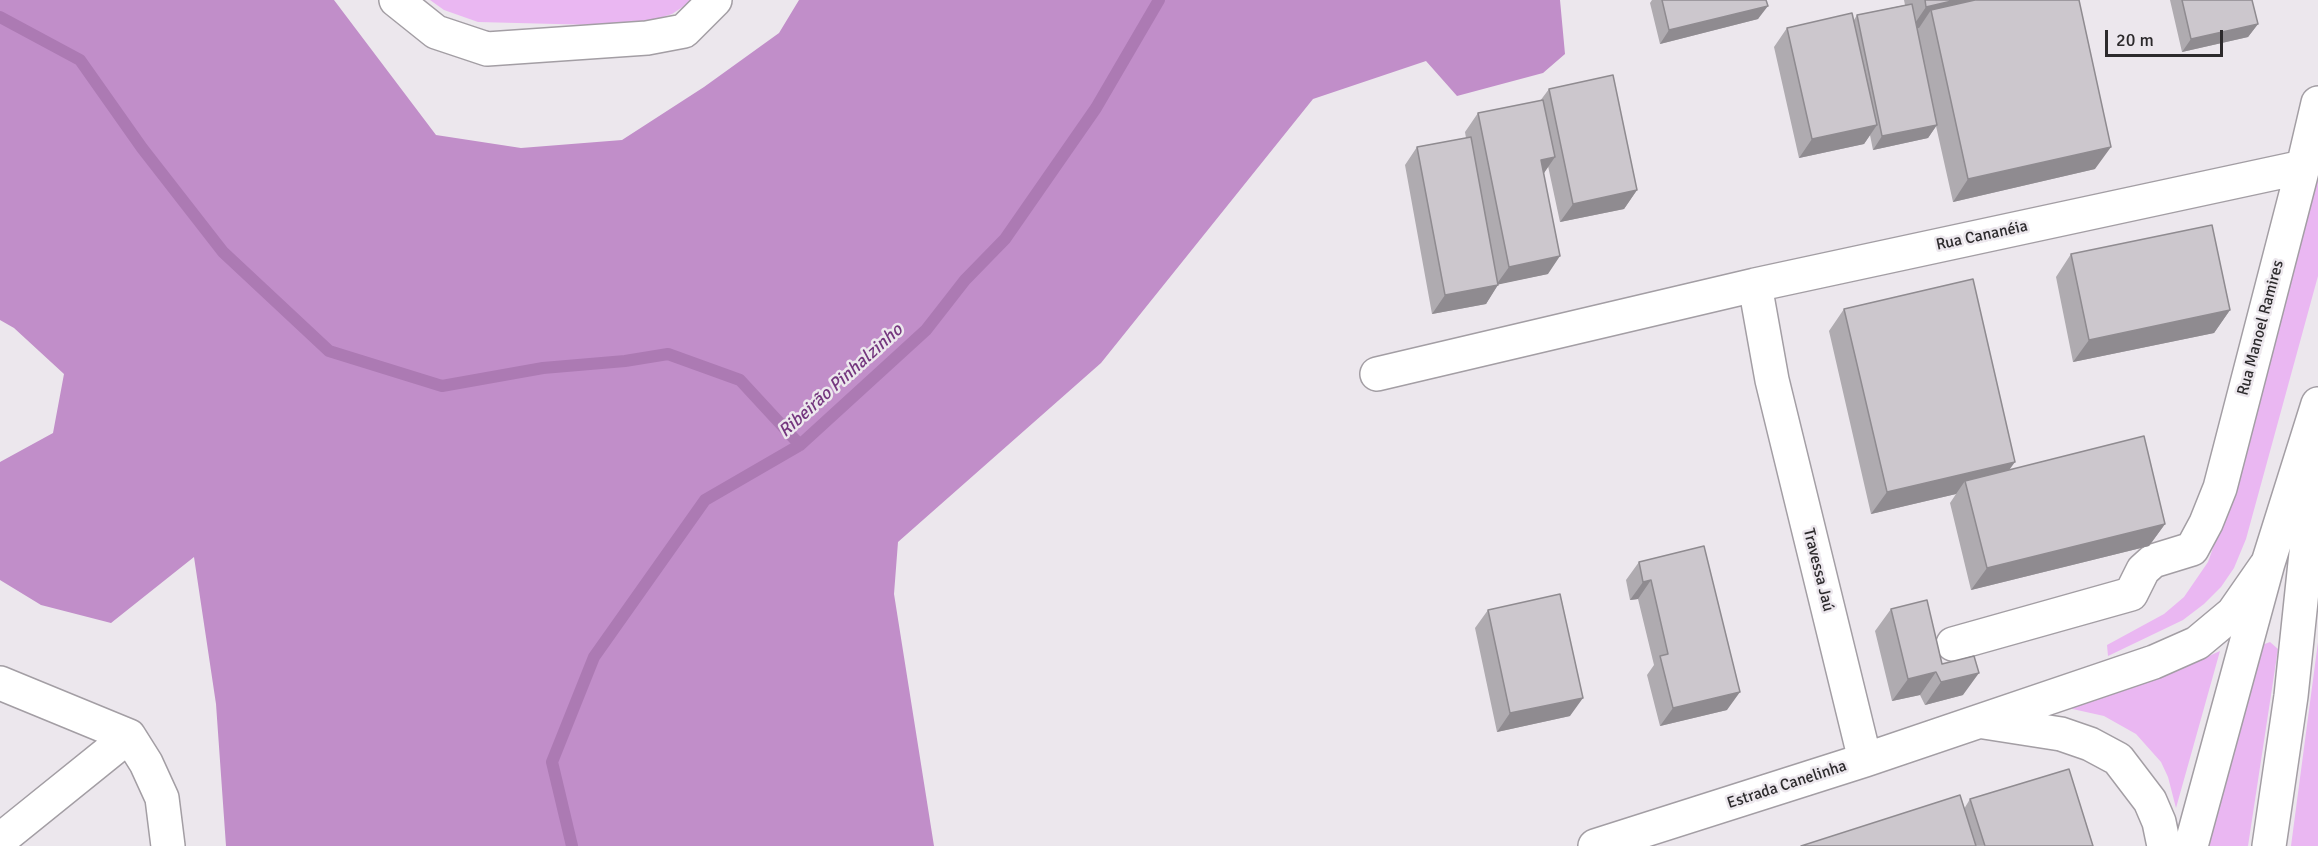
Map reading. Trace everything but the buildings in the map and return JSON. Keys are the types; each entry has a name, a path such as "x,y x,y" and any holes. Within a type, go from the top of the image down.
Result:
{"main road":[{"path":"396,0 436,32 487,49 647,38 684,31 715,0"},
{"name":"Rua Manoel Ramires","path":"1953,644 2131,594 2143,570 2152,561 2192,549 2220,489 2304,167 2318,103"},
{"name":"Rua Cananéia","path":"1377,374 1755,285 2304,167"},
{"name":"Travessa Jaú","path":"1755,285 1772,380 1865,760"},
{"path":"2192,846 2268,563 2318,404"},
{"path":"2269,846 2291,696 2318,436"},
{"name":"Estrada Canelinha","path":"1595,846 1865,760 2154,662 2197,643 2233,613 2268,563"},
{"path":"0,683 129,736 146,764 162,798 168,846"},
{"name":"Estrada Canelinha","path":"1979,722 2061,734 2090,744 2118,759 2151,801 2159,822 2164,846"},
{"path":"0,840 129,736"}],"shaded area":[{"path":"0,0 334,0 436,135 521,148 622,140 704,87 779,33 799,0 1560,0 1565,54 1543,73 1457,96 1426,61 1313,99 1101,363 898,542 894,594 934,846 226,846 216,704 194,557 111,623 41,605 0,580 0,462 53,433 64,374 14,328 0,320"},
{"path":"430,0 693,0 672,14 634,26 478,22 444,10"},
{"path":"2318,150 2318,276 2246,539 2234,568 2221,587 2183,620 2108,656 2107,645 2164,614 2184,597 2208,562 2220,528"},
{"path":"2270,642 2278,649 2248,846 2208,846 2262,645"},
{"path":"2318,642 2318,846 2291,846"},
{"path":"2220,651 2176,808 2168,777 2161,762 2136,734 2104,716 2059,706 2167,675"}],"waterway":[{"name":"Ribeirão Pinhalzinho","path":"572,846 552,762 594,657 705,500 800,445 926,330 965,280 1005,239 1096,108 1159,0"},
{"path":"0,17 80,60 142,148 223,252 329,351 442,386 543,368 625,361 668,354 740,380 800,445"}]}
